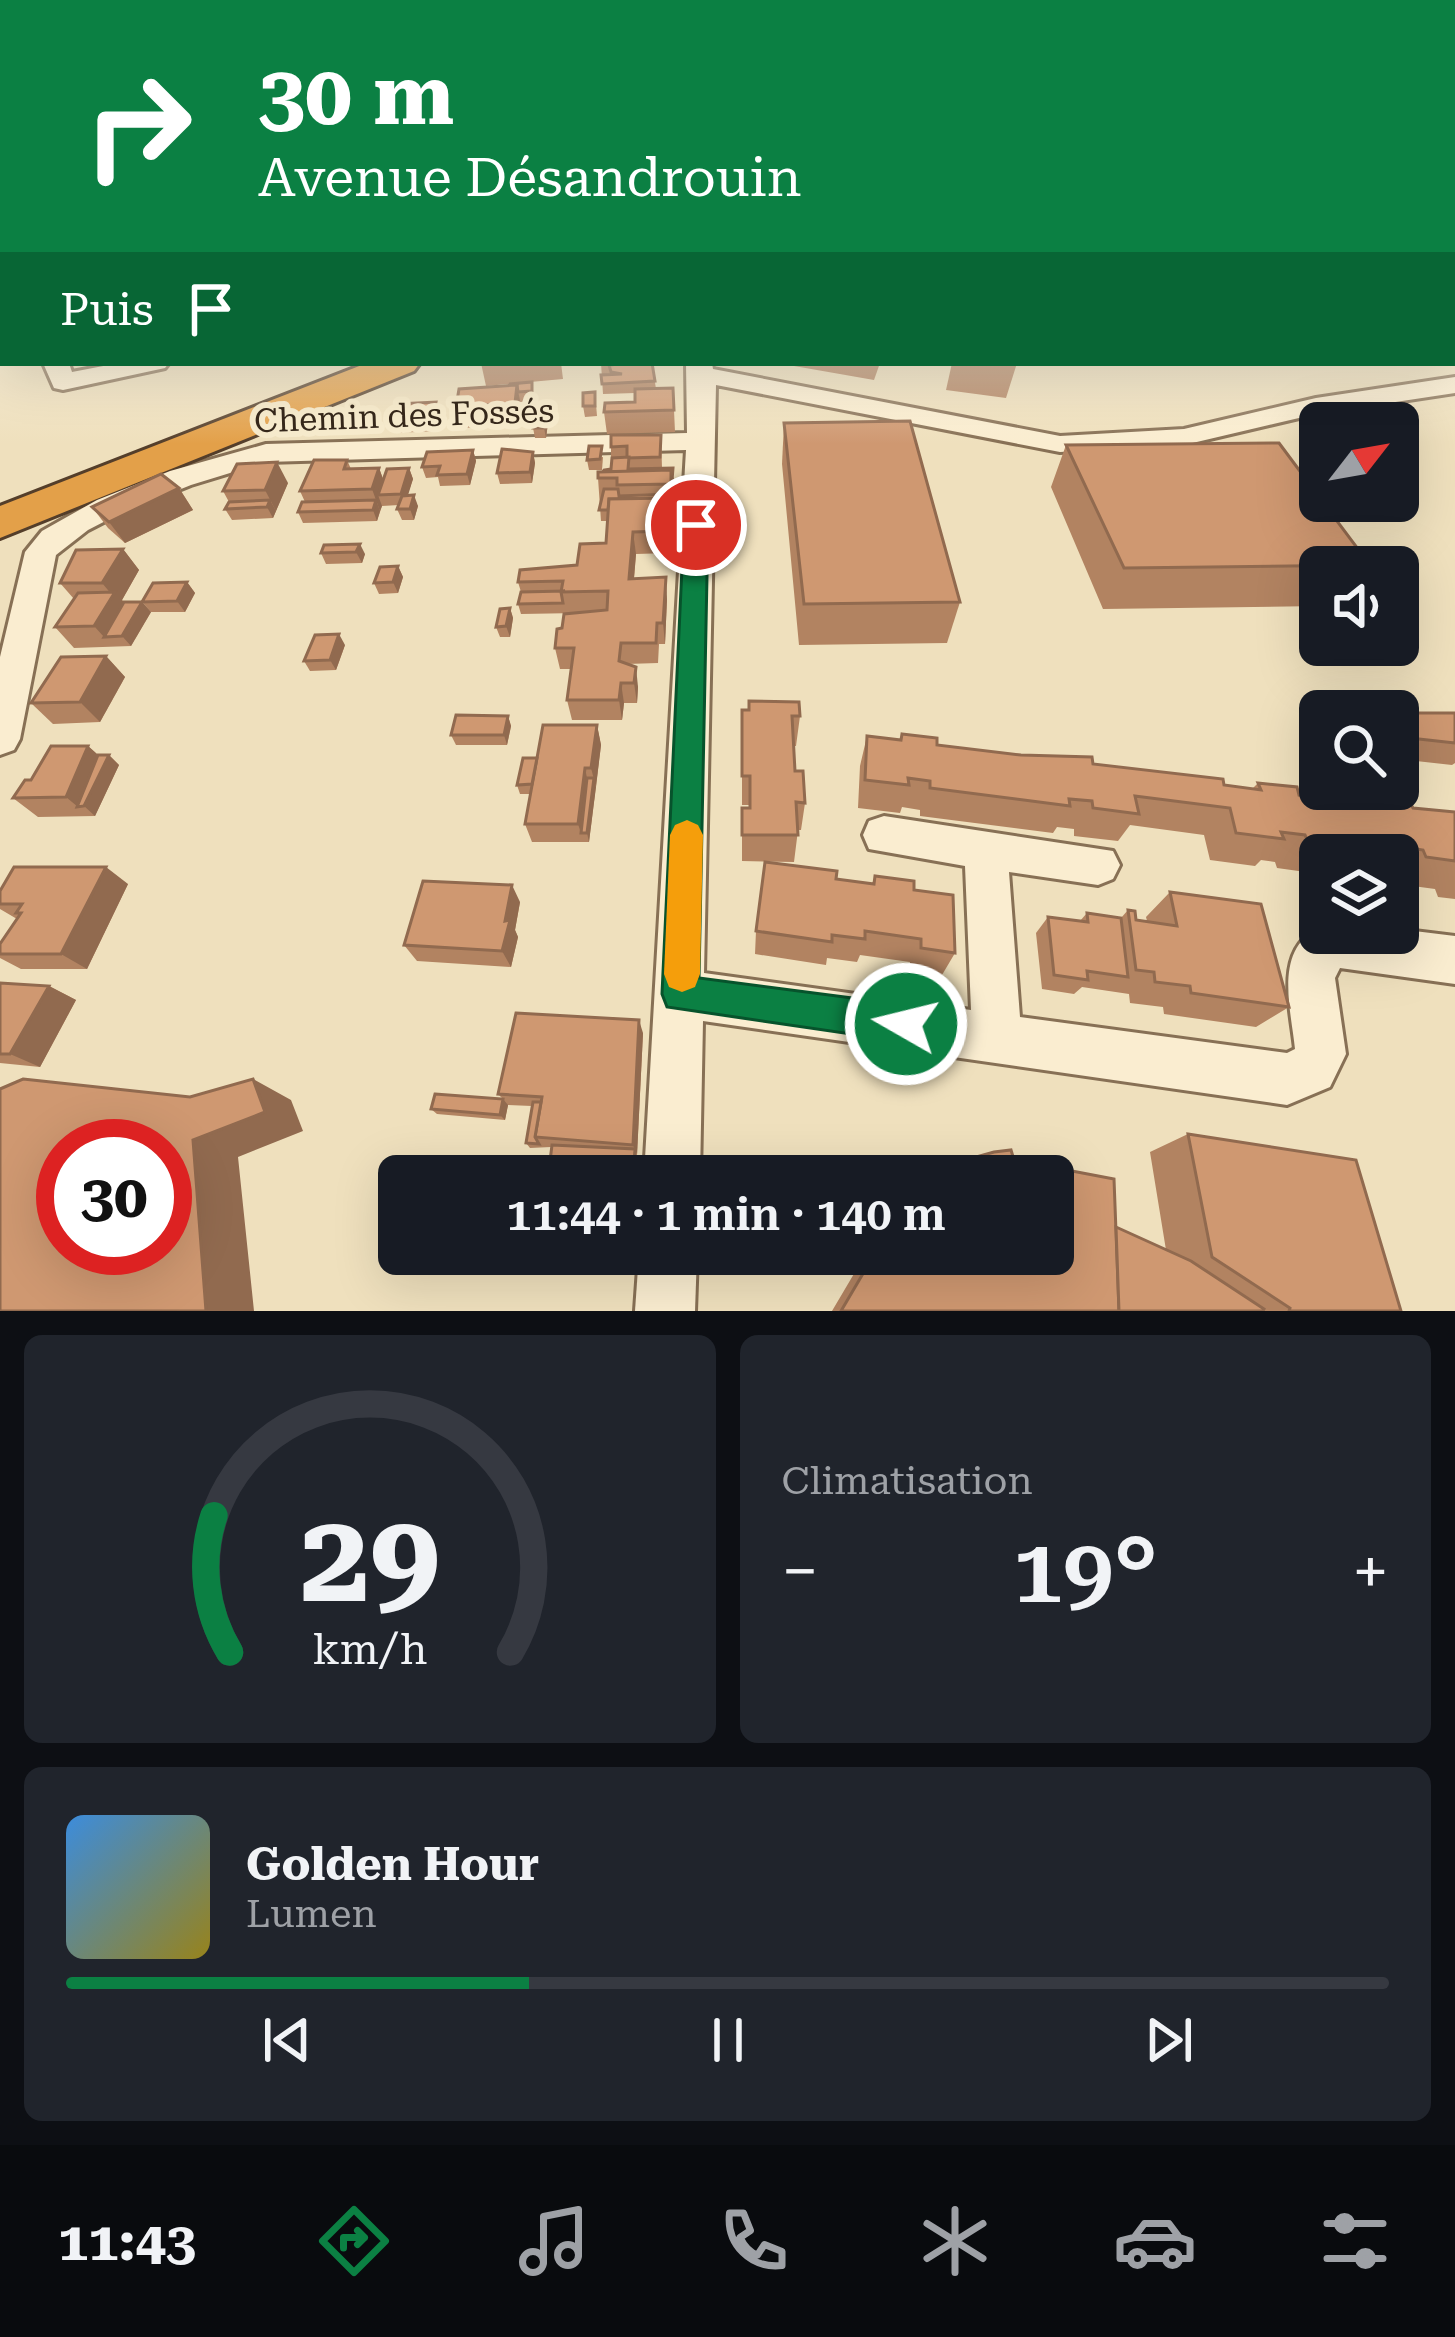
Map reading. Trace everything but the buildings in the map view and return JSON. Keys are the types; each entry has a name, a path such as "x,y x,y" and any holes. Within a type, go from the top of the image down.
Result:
{"highway":[{"path":"0,493 329,366"},
{"path":"0,523 393,366"}],"street":[{"path":"59,373 127,366"},
{"path":"673,1155 700,369 1060,444 1184,437 1316,406 1455,385"},
{"name":"Chemin des Fossés","path":"0,739 41,552 48,539 73,524 211,467 266,453 699,441"},
{"path":"884,835 1098,865"},
{"path":"986,849 998,1036"},
{"path":"680,994 1287,1078 1312,1069 1322,1054 1311,977 1312,965 1327,946 1455,960"},
{"path":"665,1311 667,1275"}],"slow traffic":[{"path":"682,974 687,835"}],"route":[{"path":"696,525 680,994 906,1024"}]}
